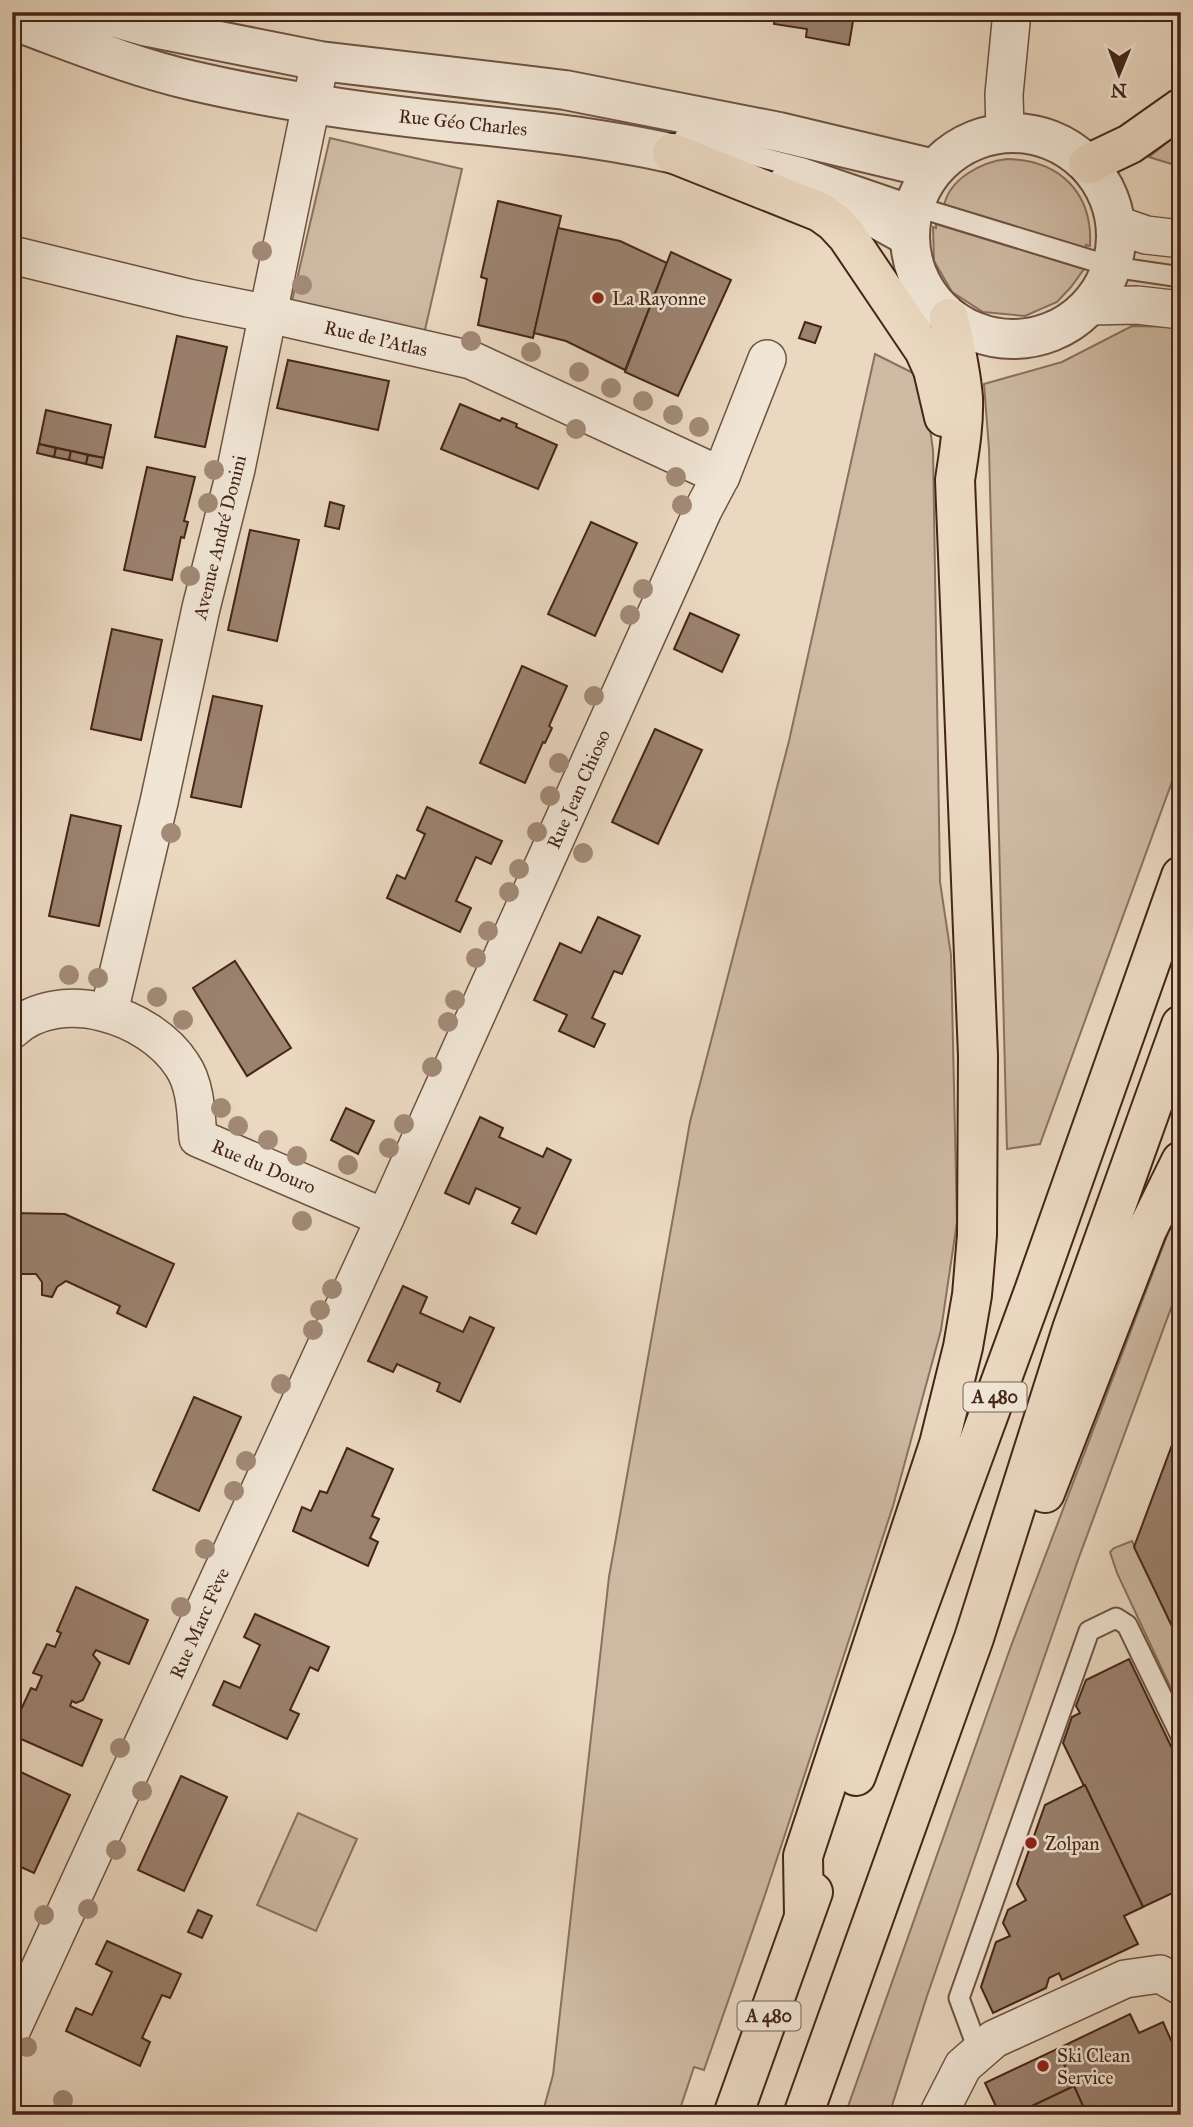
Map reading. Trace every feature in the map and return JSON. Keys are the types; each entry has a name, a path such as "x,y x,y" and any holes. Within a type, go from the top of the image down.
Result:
{"highway":[{"path":"1088,164 1129,144 1181,108"},
{"path":"672,153 820,212 847,236 924,350 940,396 955,480 978,1056 977,1223 972,1295 963,1348 939,1444 803,1856 804,1916"},
{"path":"949,318 963,400 955,480"},
{"name":"A 480","path":"733,2115 1034,1290 1181,876"},
{"name":"A 480","path":"803,2115 974,1638 1072,1329 1181,1025"},
{"path":"974,1638 1013,1578 1147,1230 1181,1161"}],"street":[{"name":"Rue Géo Charles","path":"95,12 316,83 449,121 559,133 672,153 795,185 859,209 912,222"},
{"path":"1005,133 1004,94 1012,12"},
{"name":"Rue Géo Charles","path":"12,18 127,63 193,81 565,90 779,132 934,169"},
{"name":"Avenue André Donini","path":"109,1012 159,802 201,608 236,469 316,83"},
{"path":"1005,133 1028,133 1050,139 1071,150 1088,164 1102,182 1112,203 1117,246 1104,287 1090,306 1071,322 1048,334 1022,340 996,338 972,331 949,318 933,303 921,285 913,264 912,222 922,187 934,169 954,150 978,139 1005,133"},
{"path":"1116,225 1146,235 1181,239"},
{"name":"Rue de l'Atlas","path":"12,255 188,298 471,359 721,475"},
{"path":"1090,306 1137,305 1181,310"},
{"name":"Rue Jean Chioso","path":"385,1217 721,475 767,359"},
{"name":"Rue du Douro","path":"12,1030 21,1022 45,1012 68,1009 109,1012 145,1029 167,1046 183,1066 192,1088 198,1138 385,1217"},
{"name":"Rue Marc Fève","path":"12,2029 385,1217"},
{"path":"938,2115 963,2066 994,2039 1125,1979 1160,1974 1181,1986"}],"lane":[{"path":"51,12 137,51 206,67 316,83 397,99 529,111"},
{"path":"569,117 732,148 803,168 912,222 1112,267 1181,277"},
{"path":"979,2052 959,1998 1089,1630 1116,1618 1127,1625 1181,1736"}],"shaded area":[{"path":"1181,131 1181,167 1149,157"},
{"path":"330,138 462,169 424,334 291,305"},
{"path":"1007,159 1043,166 1070,183 1086,210 1090,246 1086,245 1086,249 944,206 947,196 959,180 977,168"},
{"path":"936,224 1084,269 1057,302 1025,316 983,312 952,292 934,261 933,227 936,228"},
{"path":"1132,326 1181,327 1181,757 1040,1144 1007,1149 989,449 984,384 1062,362"},
{"path":"875,354 923,378 933,450 940,882 951,955 957,1222 941,1330 893,1506 765,1895 704,2070 694,2067 678,2115 542,2115 553,2075 609,1577 690,1122 789,741"},
{"path":"1181,1199 1181,1281 1078,1560 927,1996 889,2115 845,2115 1011,1646"},
{"path":"1132,1541 1181,1645 1181,1710 1117,1573 1110,1552"},
{"path":"298,1813 357,1839 316,1931 257,1905"}],"building":[{"path":"775,12 852,12 854,15 849,45 806,37 807,29 774,24"},
{"path":"498,201 561,216 533,338 478,325 487,279 481,277"},
{"name":"La Rayonne","path":"558,228 620,241 667,263 625,370 566,341 534,333"},
{"name":"La Rayonne","path":"671,252 731,280 678,396 625,372"},
{"path":"805,322 821,327 815,343 799,338"},
{"path":"177,336 227,347 205,447 155,437"},
{"path":"288,360 389,381 378,430 277,408"},
{"path":"460,404 500,421 502,418 517,424 516,427 557,445 538,489 441,449"},
{"path":"46,410 111,425 104,458 39,444"},
{"path":"39,444 56,448 54,457 37,453"},
{"path":"56,448 71,451 69,460 54,457"},
{"path":"71,451 88,455 86,464 69,460"},
{"path":"88,455 104,458 102,468 86,464"},
{"path":"147,467 195,477 184,521 188,522 184,538 181,537 172,580 124,570"},
{"path":"330,502 344,506 339,529 325,526"},
{"path":"591,522 637,543 595,636 548,614"},
{"path":"250,530 299,540 277,641 228,630"},
{"path":"690,613 739,635 722,672 674,649"},
{"path":"112,629 162,640 141,740 91,729"},
{"path":"522,666 567,686 549,726 552,728 525,783 480,763"},
{"path":"213,696 262,706 241,807 191,797"},
{"path":"655,729 702,750 658,844 612,822"},
{"path":"427,807 502,841 491,864 476,857 456,901 471,908 460,932 387,898 397,875 405,879 425,834 417,830"},
{"path":"71,815 121,826 99,926 49,916"},
{"path":"598,917 640,936 622,974 614,971 592,1018 605,1024 594,1047 559,1031 567,1015 534,1000 560,943 581,953"},
{"path":"235,961 291,1048 247,1076 193,988"},
{"path":"346,1108 374,1121 358,1154 331,1140"},
{"path":"480,1117 503,1128 499,1137 543,1157 547,1148 571,1160 536,1234 512,1223 520,1208 476,1188 469,1204 445,1193"},
{"path":"12,1213 65,1214 174,1264 146,1327 117,1313 120,1306 66,1281 57,1287 52,1297 42,1295 42,1282 36,1274 12,1274"},
{"path":"403,1286 427,1297 420,1313 463,1332 470,1317 494,1328 460,1402 437,1391 440,1383 397,1364 393,1372 368,1361"},
{"path":"194,1397 241,1417 199,1511 153,1490"},
{"path":"1175,1437 1181,1439 1181,1645 1134,1547"},
{"path":"347,1448 393,1469 372,1516 379,1519 370,1538 378,1542 368,1566 293,1531 302,1507 311,1511 320,1491 327,1493"},
{"path":"76,1587 148,1620 129,1664 96,1650 93,1655 100,1663 83,1700 76,1703 72,1701 70,1706 102,1720 82,1766 12,1735 12,1729 31,1688 36,1690 42,1676 33,1673 47,1644 55,1647 61,1633 57,1631"},
{"path":"255,1614 329,1647 318,1671 310,1667 290,1710 299,1714 287,1739 213,1705 224,1681 240,1688 260,1645 244,1637"},
{"path":"1129,1659 1181,1767 1181,1889 1143,1907 1063,1743 1072,1717 1080,1713 1076,1706 1086,1680"},
{"path":"12,1768 70,1795 34,1873 12,1863"},
{"path":"181,1776 227,1797 184,1891 138,1870"},
{"path":"1085,1785 1143,1907 1124,1916 1138,1944 1062,1980 1059,1973 1049,1978 1046,1988 993,2013 981,1987 996,1942 1010,1936 1003,1923 1008,1910 1026,1900 1017,1884 1045,1805"},
{"path":"198,1910 212,1916 202,1938 188,1932"},
{"path":"107,1941 181,1974 170,1998 162,1995 142,2038 150,2042 140,2066 66,2031 76,2008 92,2015 112,1972 96,1964"},
{"path":"1130,2014 1139,2033 1163,2022 1174,2047 1181,2044 1181,2101 1153,2115 1087,2115 1057,2049"},
{"name":"Ski Clean Service","path":"1057,2049 1074,2086 1013,2115 1000,2115 985,2083"},
{"path":"1074,2086 1087,2115 1013,2115"},
{"path":"1181,2101 1181,2115 1153,2115"}],"place":[{"name":"La Rayonne","path":"598,298"},
{"name":"Zolpan","path":"1031,1843"},
{"name":"Ski Clean Service","path":"1043,2066"}]}
